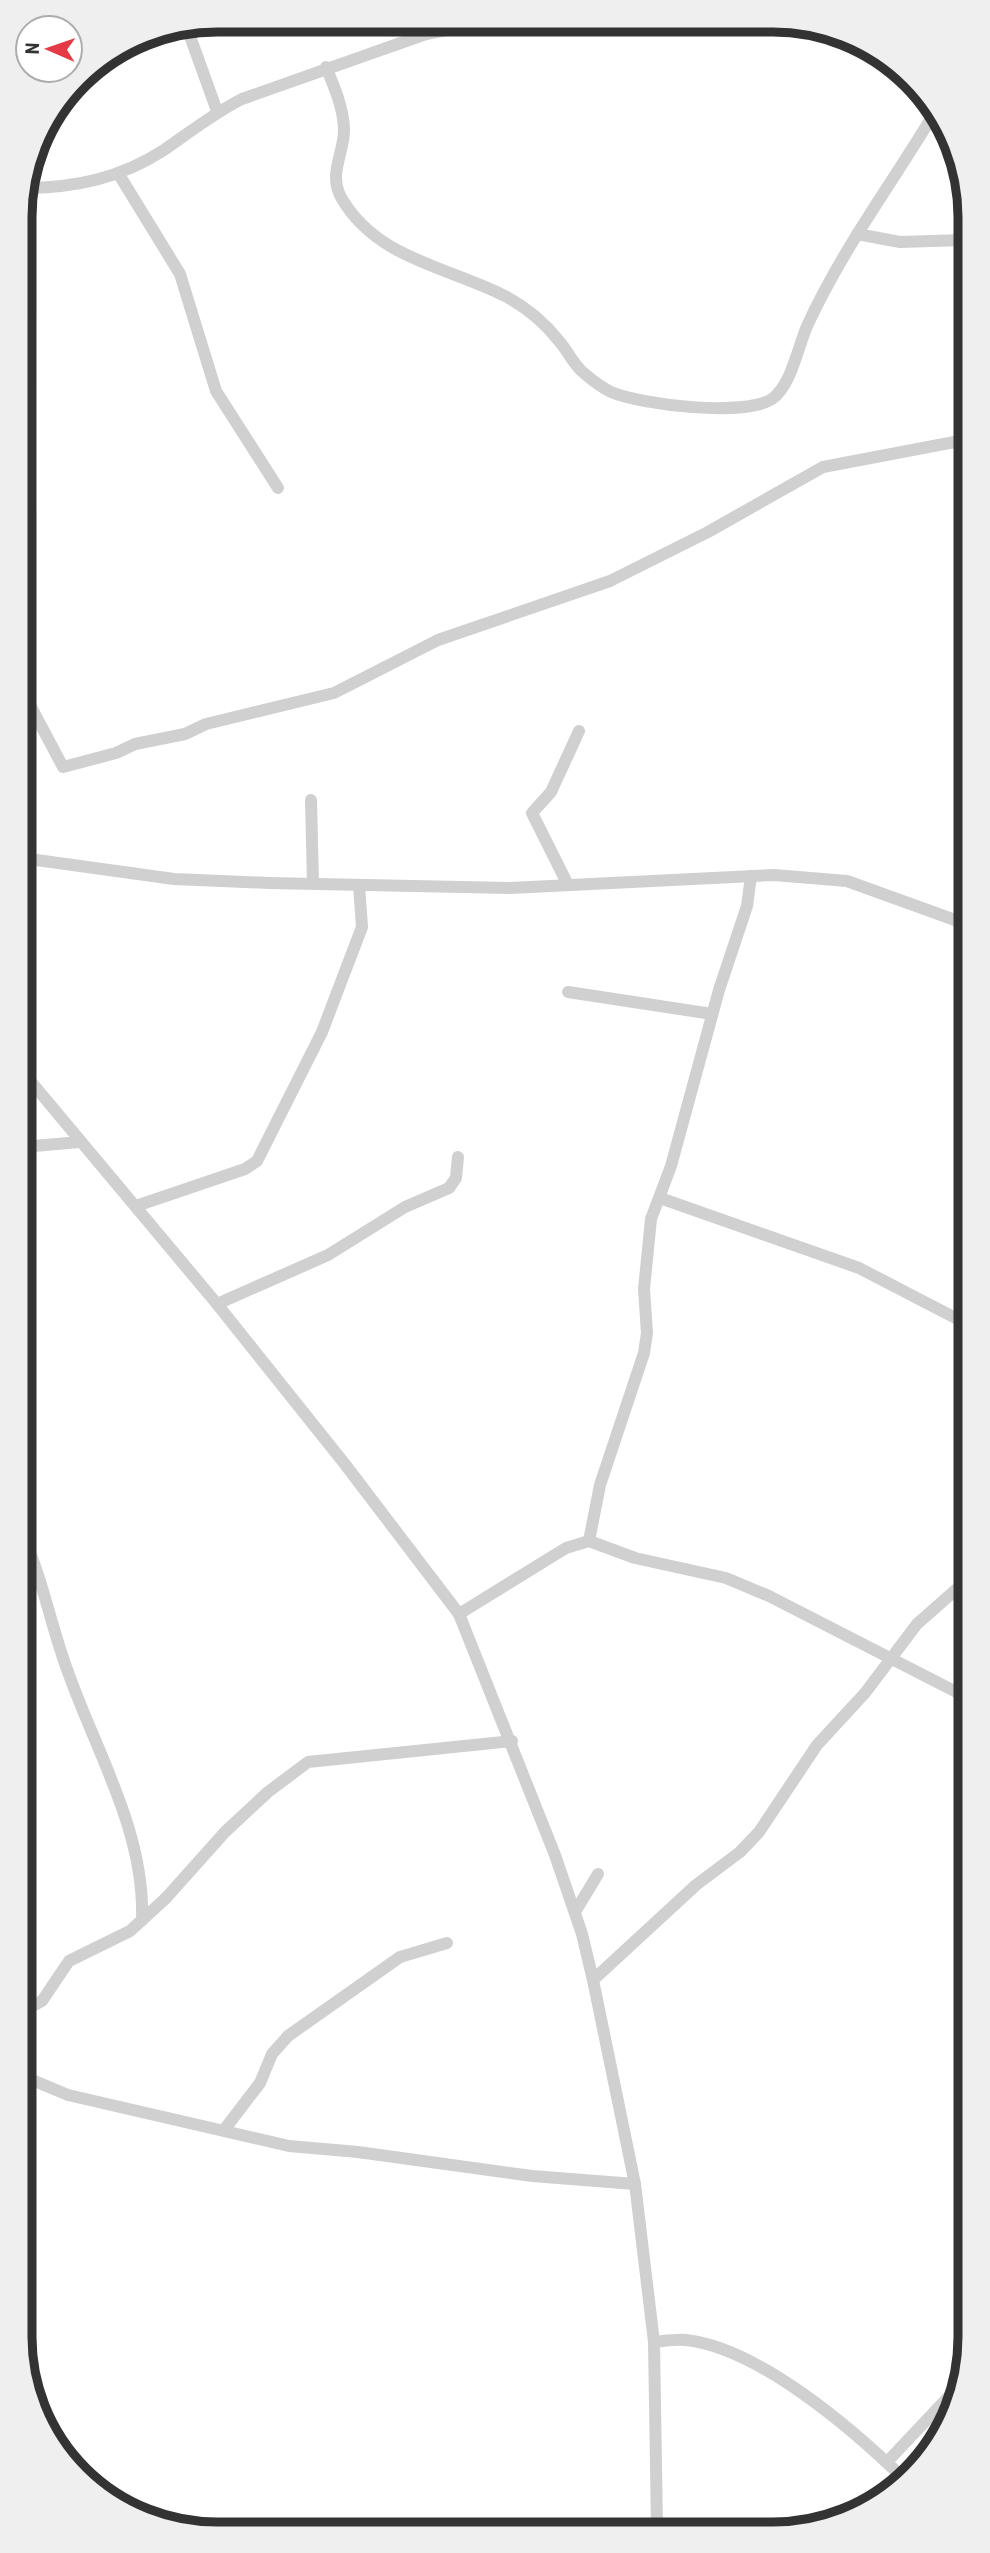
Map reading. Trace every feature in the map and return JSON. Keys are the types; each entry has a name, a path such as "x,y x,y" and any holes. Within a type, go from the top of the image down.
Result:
{"street":[{"path":"34,188 75,186 118,173 164,150 217,111 326,67 441,31"},
{"path":"189,34 217,111"},
{"path":"326,67 339,102 344,129 337,156 337,187 354,215 396,252 469,279 533,314 559,341 583,373 611,392 702,408 761,405 775,397 787,380 821,298 857,234 931,119"},
{"path":"118,173 180,274 216,391 278,488"},
{"path":"857,234 900,242 958,240"},
{"path":"32,709 63,767 116,753 135,744 185,734 206,724 334,693 438,640 610,581 708,532 823,467 958,441"},
{"path":"568,885 533,813 551,792 579,731"},
{"path":"311,800 313,883"},
{"path":"32,859 174,879 313,883 510,888 751,876 847,881 958,920"},
{"path":"589,1541 600,1485 644,1353 646,1260 651,1219 684,1124 712,1014 747,906 751,876"},
{"path":"136,1206 245,1169 257,1161 322,1032 362,927 359,884"},
{"path":"568,992 712,1014"},
{"path":"32,1083 217,1304 344,1463 459,1614 512,1741 575,1912 593,1980 635,2184 654,2342 657,2522"},
{"path":"32,1146 80,1142"},
{"path":"217,1304 328,1255 405,1206 449,1188 456,1178 458,1157"},
{"path":"660,1198 859,1268 958,1319"},
{"path":"459,1614 566,1548 589,1541 635,1558 726,1578 768,1596 958,1693"},
{"path":"32,1556 46,1611 68,1675 94,1735 138,1856 143,1893 142,1920"},
{"path":"593,1980 696,1885 747,1846 817,1745 866,1693 924,1617 958,1588"},
{"path":"32,2006 42,2001 69,1962 130,1931 225,1832 268,1792 308,1762 512,1741"},
{"path":"575,1912 598,1874"},
{"path":"224,2130 260,2083 272,2054 288,2036 400,1957 447,1943"},
{"path":"32,2080 68,2095 289,2147 348,2151 532,2176 635,2184"},
{"path":"654,2342 686,2340 729,2351 768,2371 859,2437 898,2473"},
{"path":"887,2462 949,2397"}]}
